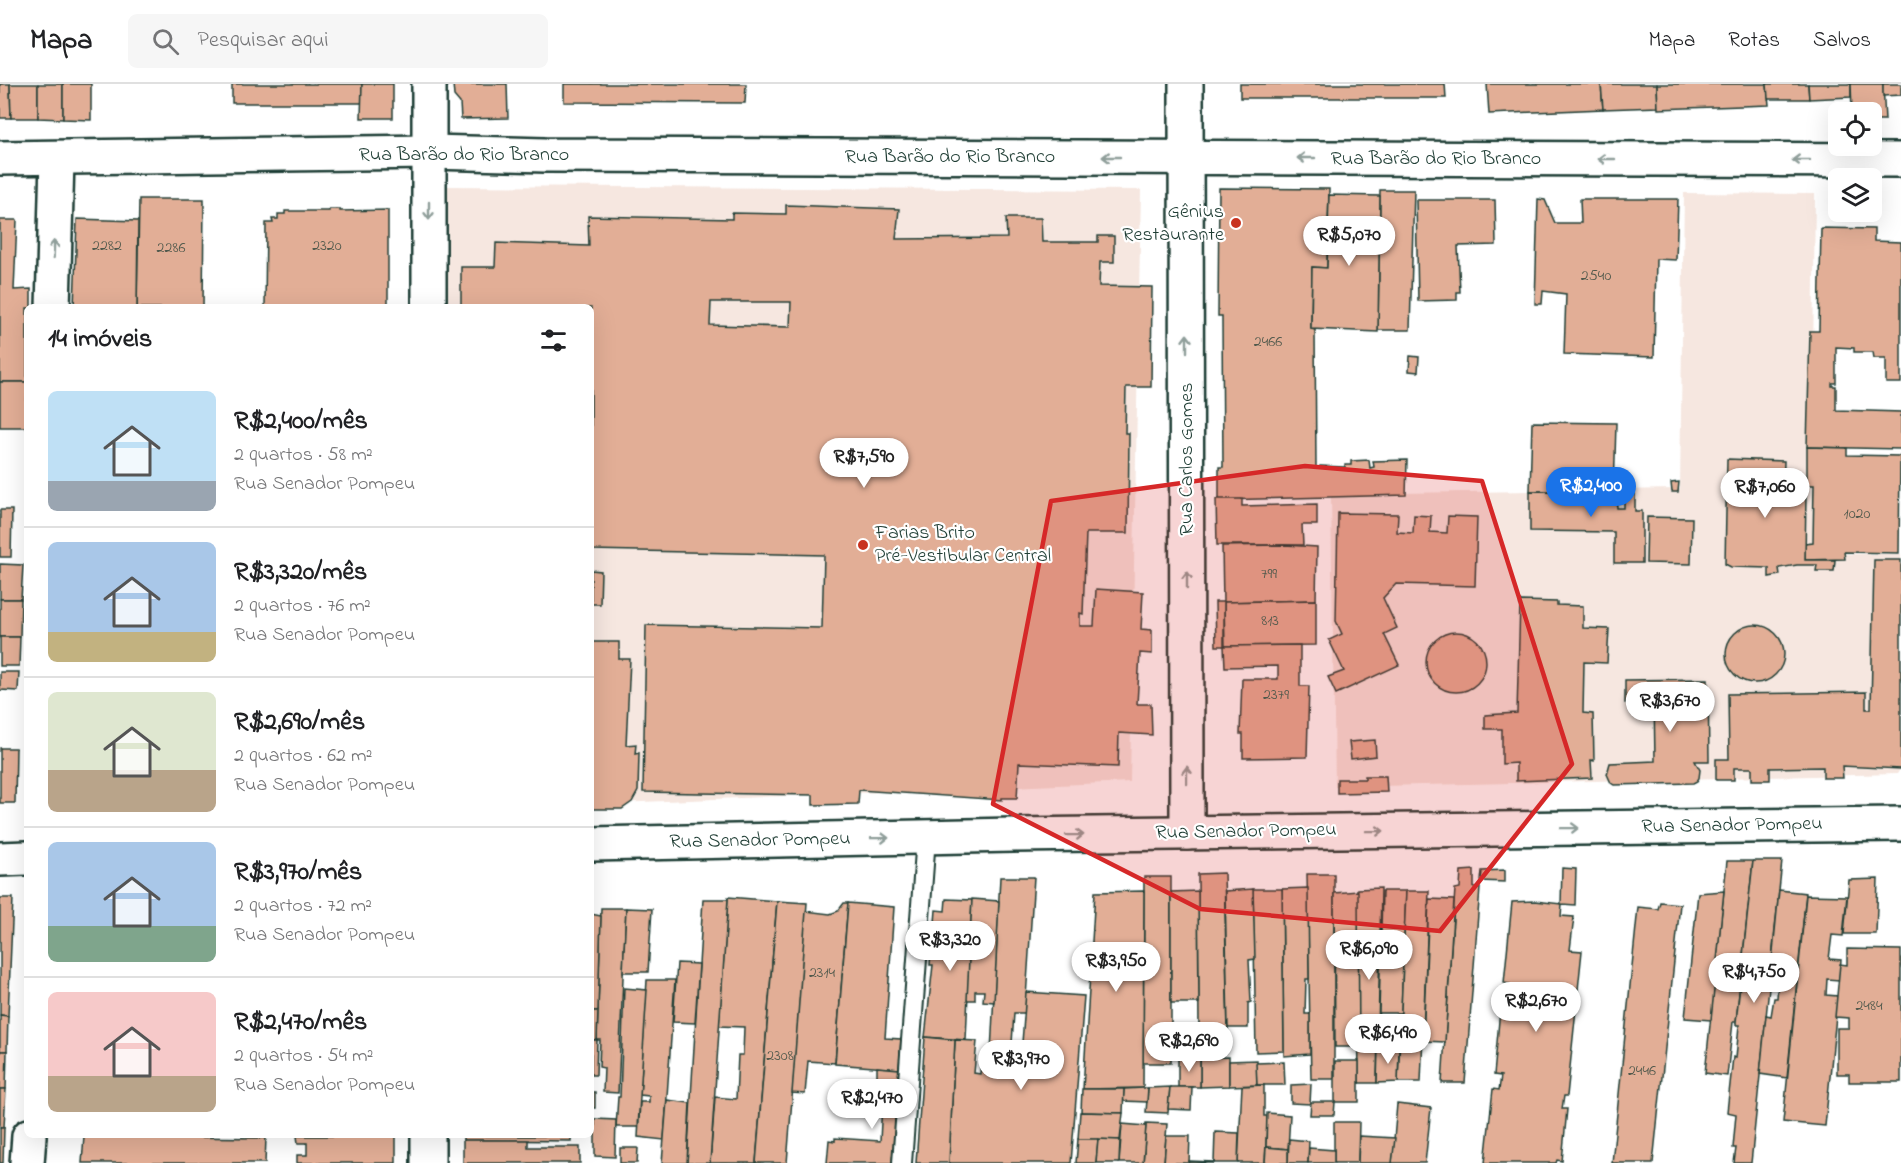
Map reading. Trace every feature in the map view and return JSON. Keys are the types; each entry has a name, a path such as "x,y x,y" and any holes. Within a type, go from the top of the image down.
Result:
{"street":[{"path":"429,84 429,304"},
{"name":"Rua Carlos Gomes","path":"1186,84 1187,833"},
{"name":"Rua Barão do Rio Branco","path":"0,159 430,153 1901,160"},
{"path":"53,304 57,159"},
{"name":"Rua Senador Pompeu","path":"594,844 1187,833 1901,824"},
{"path":"0,859 24,858"},
{"path":"27,1163 29,1138"},
{"path":"428,1138 428,1163"}],"lane":[{"path":"902,1163 926,837"}],"highlighted area":[{"path":"1305,466 1482,481 1572,764 1440,931 1200,909 993,804 1051,501"}],"shaded area":[{"name":"Farias Brito Pré-Vestibular Central","path":"445,186 1141,190 1130,782 594,804 594,304 447,304"},
{"path":"1684,193 1815,194 1812,449 1816,554 1901,554 1901,768 1897,774 1335,787 1331,494 1680,489"}],"building":[{"path":"0,84 10,84 11,118 0,118"},
{"path":"10,84 38,84 38,118 11,118"},
{"path":"38,84 63,84 63,119 38,118"},
{"path":"63,84 91,84 91,120 63,119"},
{"path":"232,84 362,84 362,103 232,103"},
{"path":"362,84 393,84 393,118 361,118"},
{"path":"453,84 507,84 508,118 461,119 460,103 454,96"},
{"path":"564,84 746,84 745,103 564,102"},
{"path":"1240,84 1445,84 1446,98 1240,98"},
{"path":"1487,84 1601,84 1603,109 1489,114"},
{"path":"1601,84 1657,84 1658,107 1603,109"},
{"path":"1657,84 1767,84 1769,105 1658,109"},
{"path":"1767,84 1808,84 1809,99 1768,99"},
{"path":"1808,84 1851,84 1851,97 1809,99"},
{"path":"1851,84 1883,84 1885,120 1882,120 1882,102 1852,102"},
{"path":"1883,84 1901,84 1901,95 1883,96"},
{"path":"1219,188 1329,189 1327,268 1312,267 1311,329 1315,330 1316,468 1320,466 1345,467 1345,465 1351,465 1351,461 1369,460 1370,468 1374,467 1373,461 1407,460 1406,495 1219,500 1219,467 1223,467 1222,316 1218,316"},
{"path":"1380,190 1414,190 1410,330 1378,330"},
{"path":"1329,195 1380,196 1378,332 1311,329 1312,267 1327,268"},
{"path":"139,199 204,199 203,304 137,304"},
{"path":"1538,199 1545,200 1555,223 1581,223 1580,199 1678,199 1676,260 1656,259 1654,357 1564,354 1566,294 1543,291 1542,304 1535,304"},
{"path":"1416,200 1495,200 1496,245 1458,246 1460,292 1457,292 1457,300 1418,301"},
{"name":"Farias Brito Pré-Vestibular Central","path":"786,205 899,209 896,239 1007,238 1006,218 1041,218 1042,242 1098,242 1098,236 1114,236 1114,262 1100,262 1099,286 1152,287 1151,387 1126,387 1125,433 1129,433 1128,533 1086,533 1083,614 1080,613 1080,626 1094,626 1096,589 1143,592 1141,629 1152,630 1152,654 1140,653 1137,704 1151,704 1152,735 1119,733 1118,767 1019,763 1017,798 1002,798 1002,800 859,790 858,804 813,805 813,795 643,792 646,625 822,628 824,555 594,550 594,304 461,304 461,267 495,267 496,243 589,246 588,216 732,219 732,213 786,214","holes":["711,302 791,302 790,327 710,325"]},
{"path":"329,209 340,209 340,211 388,210 388,304 265,304 266,223 273,223 272,219 278,219 278,214 285,214 285,211 329,211"},
{"path":"77,219 138,221 137,304 74,304"},
{"path":"0,220 17,220 14,290 31,289 31,304 24,304 24,382 0,382"},
{"path":"1821,228 1874,229 1874,241 1901,242 1901,383 1886,383 1886,358 1874,358 1873,352 1854,352 1854,348 1836,347 1836,383 1832,383 1832,386 1836,386 1836,410 1901,412 1901,449 1807,447 1810,331 1819,331"},
{"path":"1410,356 1419,357 1418,372 1409,371"},
{"path":"0,382 24,382 24,427 0,427"},
{"path":"1532,422 1616,423 1614,492 1530,491"},
{"path":"1807,447 1847,448 1847,455 1900,456 1899,553 1844,552 1845,559 1805,560 1805,543 1813,542 1814,485 1807,485"},
{"path":"1727,459 1784,461 1783,492 1806,493 1805,560 1835,560 1834,571 1816,571 1817,565 1797,565 1779,568 1780,575 1769,577 1769,568 1731,567 1725,564"},
{"path":"1679,482 1678,492 1672,492 1671,483"},
{"path":"1530,491 1616,492 1617,508 1624,508 1624,494 1635,494 1635,511 1642,511 1642,563 1614,563 1614,532 1530,531"},
{"path":"1216,499 1242,499 1242,506 1317,504 1317,525 1302,525 1303,545 1217,545"},
{"path":"0,510 12,510 11,557 0,557"},
{"path":"1338,513 1398,514 1397,532 1413,533 1414,515 1431,516 1430,532 1447,533 1448,516 1477,517 1475,586 1396,584 1383,598 1397,628 1384,634 1399,665 1336,694 1328,677 1344,671 1329,640 1342,634 1336,621"},
{"path":"1647,517 1692,518 1691,564 1646,563"},
{"path":"1222,546 1317,547 1316,600 1223,602"},
{"path":"1874,560 1901,560 1901,769 1842,766 1843,778 1823,778 1823,767 1770,768 1770,780 1752,780 1752,768 1734,768 1734,780 1716,780 1716,759 1729,759 1728,694 1866,692 1866,709 1871,709"},
{"path":"0,564 23,565 21,599 0,599"},
{"path":"594,570 601,571 600,604 594,604"},
{"path":"0,599 21,599 20,637 0,637"},
{"path":"1316,600 1316,645 1225,646 1224,602"},
{"path":"1520,601 1557,602 1557,605 1583,606 1583,628 1609,629 1607,663 1584,662 1583,713 1593,714 1592,778 1516,781 1516,763 1502,764 1502,729 1485,729 1485,715 1517,713"},
{"path":"1215,602 1224,602 1224,646 1216,646"},
{"path":"1749,625 1761,625 1776,633 1784,648 1784,660 1776,675 1761,683 1749,683 1734,675 1726,660 1726,648 1734,633"},
{"path":"1456,632 1477,641 1486,662 1477,683 1456,692 1435,683 1426,662 1435,641"},
{"path":"0,637 20,637 19,666 0,666"},
{"path":"594,642 619,642 619,659 630,659 626,745 636,744 635,754 639,753 638,791 632,802 622,809 594,809"},
{"path":"1300,645 1300,686 1309,686 1307,757 1243,758 1243,734 1240,734 1242,679 1278,679 1278,666 1225,667 1224,646"},
{"path":"0,672 19,672 18,691 0,690"},
{"path":"1708,679 1709,761 1695,761 1700,770 1697,781 1693,783 1614,785 1611,783 1607,774 1610,763 1655,761 1654,696 1642,696 1642,703 1625,703 1625,680"},
{"path":"1375,740 1376,756 1351,759 1349,742"},
{"path":"0,748 16,748 15,803 0,803"},
{"path":"1365,776 1386,776 1387,792 1337,793 1337,779 1365,779"},
{"path":"1727,861 1753,861 1736,1022 1733,1022 1727,1076 1705,1073"},
{"path":"1753,861 1782,861 1751,1163 1734,1163 1736,1114 1727,1112 1733,1057 1736,1058 1739,1025 1736,1025 1736,1022"},
{"path":"1562,868 1576,869 1575,905 1562,904 1561,916 1574,917 1570,950 1582,951 1567,1096 1564,1096 1562,1109 1567,1109 1562,1161 1557,1160 1556,1163 1485,1163 1493,1089 1499,1090 1501,1076 1494,1075 1501,999 1508,1000 1510,984 1504,983 1512,902 1535,901 1561,904"},
{"path":"1474,870 1474,888 1480,888 1465,1083 1442,1083 1455,889 1460,888 1461,871"},
{"path":"1505,870 1505,882 1481,881 1482,871"},
{"path":"1224,873 1228,1032 1199,1032 1198,874"},
{"path":"1307,874 1334,874 1334,1079 1311,1079"},
{"path":"1000,877 1034,877 1025,1013 1014,1013 1012,1043 1010,1042 1009,1052 991,1052"},
{"path":"1144,877 1171,877 1171,1063 1143,1063"},
{"path":"1878,879 1876,934 1844,934 1849,880"},
{"path":"1308,888 1309,979 1306,979 1305,1014 1310,1014 1310,1054 1284,1056 1282,889"},
{"path":"1381,888 1377,1083 1359,1083 1357,889"},
{"path":"1253,889 1282,889 1284,1051 1256,1052"},
{"path":"1253,889 1255,959 1249,960 1251,1002 1248,1003 1248,1028 1228,1028 1225,891"},
{"path":"1779,890 1806,893 1787,1078 1760,1074 1766,1015 1771,1016 1774,998 1777,998 1778,983 1770,982"},
{"path":"1144,891 1143,1088 1083,1089 1095,892"},
{"path":"1198,891 1199,1003 1171,1003 1171,892"},
{"path":"1358,891 1359,1047 1335,1047 1334,893"},
{"path":"1382,891 1406,891 1401,1013 1379,1013"},
{"path":"1406,891 1429,891 1421,1082 1398,1082"},
{"path":"1724,891 1711,1020 1685,1018 1698,893"},
{"path":"1806,895 1847,896 1843,936 1832,935 1829,959 1841,960 1839,980 1827,979 1826,995 1838,996 1825,1126 1783,1122"},
{"path":"728,897 777,901 756,1163 710,1163 715,1097 736,1099 738,1055 743,1055 744,1027 719,1026"},
{"path":"0,898 13,898 8,1016 0,1015"},
{"path":"703,899 728,899 710,1163 687,1163"},
{"path":"946,899 972,900 966,1040 925,1037 936,910 945,911"},
{"path":"972,899 999,901 994,1002 983,1001 984,991 975,991 975,1000 967,1000"},
{"path":"1429,899 1454,900 1445,1042 1423,1041"},
{"path":"777,901 807,903 787,1163 756,1163"},
{"path":"1660,902 1680,904 1653,1163 1612,1163 1638,907 1658,909"},
{"path":"844,903 848,903 835,1063 808,1061 805,1094 792,1093 806,911 830,914 838,911"},
{"path":"848,903 894,907 885,1038 901,1039 899,1069 835,1064"},
{"path":"601,908 626,908 618,1093 603,1092 604,1068 599,1067 600,1040 597,1040"},
{"path":"626,908 652,909 648,972 623,972"},
{"path":"594,915 601,916 598,1011 594,1011"},
{"path":"1847,949 1901,950 1901,1082 1849,1082 1849,1074 1837,1074 1837,1028 1849,1028 1849,1018 1835,1017 1840,964 1847,965"},
{"path":"677,963 699,964 695,1023 673,1022"},
{"path":"647,980 675,980 664,1140 638,1137 640,1102 649,1102 649,1096 640,1095"},
{"path":"624,988 647,990 638,1127 616,1127 618,1097 620,1097"},
{"path":"1026,992 1084,996 1071,1163 949,1163 955,1040 977,1041 974,1073 980,1074 981,1062 994,1063 994,1067 1020,1068"},
{"path":"594,1011 598,1011 597,1040 594,1040"},
{"path":"0,1015 8,1016 7,1051 0,1051"},
{"path":"925,1037 955,1040 949,1163 916,1163"},
{"path":"594,1040 597,1040 596,1075 594,1075"},
{"path":"1378,1047 1399,1047 1398,1082 1377,1083"},
{"path":"0,1051 7,1051 6,1089 0,1089"},
{"path":"1229,1057 1229,1086 1200,1087 1200,1058"},
{"path":"1178,1058 1200,1058 1200,1087 1178,1087"},
{"path":"1257,1060 1257,1085 1229,1086 1229,1061"},
{"path":"1335,1061 1359,1061 1359,1102 1335,1102"},
{"path":"1284,1062 1285,1085 1257,1085 1256,1063"},
{"path":"877,1067 899,1069 892,1163 827,1163 829,1140 835,1141 835,1138 880,1141 883,1084 877,1083"},
{"path":"1311,1084 1310,1104 1291,1103 1291,1085"},
{"path":"1264,1085 1264,1116 1267,1116 1265,1163 1238,1163 1242,1086"},
{"path":"1170,1087 1168,1113 1146,1112 1148,1088"},
{"path":"1170,1087 1192,1087 1191,1110 1168,1109"},
{"path":"1148,1088 1147,1102 1123,1101 1124,1089"},
{"path":"0,1089 6,1089 4,1127 0,1127"},
{"path":"1082,1089 1124,1089 1123,1113 1081,1112"},
{"path":"667,1100 690,1103 687,1163 662,1163"},
{"path":"1311,1102 1335,1102 1334,1115 1310,1115"},
{"path":"1397,1104 1431,1108 1425,1163 1392,1163"},
{"path":"1080,1112 1123,1113 1120,1140 1078,1139"},
{"path":"1267,1113 1290,1115 1288,1149 1266,1147"},
{"path":"595,1119 616,1120 615,1157 595,1156"},
{"path":"1334,1122 1359,1122 1358,1163 1334,1163"},
{"path":"1146,1123 1167,1124 1164,1163 1143,1163"},
{"path":"1122,1124 1146,1126 1143,1163 1119,1163"},
{"path":"0,1127 4,1127 3,1163 0,1163"},
{"path":"1215,1132 1239,1133 1238,1163 1214,1163"},
{"path":"1166,1136 1190,1136 1189,1163 1164,1163"},
{"path":"1359,1136 1395,1138 1392,1163 1358,1163"},
{"path":"84,1138 266,1138 265,1163 82,1163"},
{"path":"297,1138 396,1138 396,1163 297,1163 297,1155 307,1155 307,1143 298,1143"},
{"path":"463,1138 571,1138 571,1141 463,1140"},
{"path":"1078,1139 1098,1139 1096,1163 1076,1163"},
{"path":"1098,1139 1120,1140 1119,1163 1096,1163"},
{"path":"1289,1139 1309,1141 1308,1163 1288,1163"},
{"path":"463,1140 528,1140 528,1147 580,1147 580,1163 463,1163"},
{"path":"1266,1147 1288,1149 1288,1163 1265,1163"},
{"path":"620,1148 638,1148 637,1163 620,1163"},
{"path":"1309,1148 1334,1150 1334,1163 1308,1163"},
{"path":"1189,1161 1214,1162 1214,1163 1189,1163"}],"place":[{"name":"Gênius Restaurante","path":"1236,223"},
{"name":"Farias Brito Pré-Vestibular Central","path":"863,545"}]}
